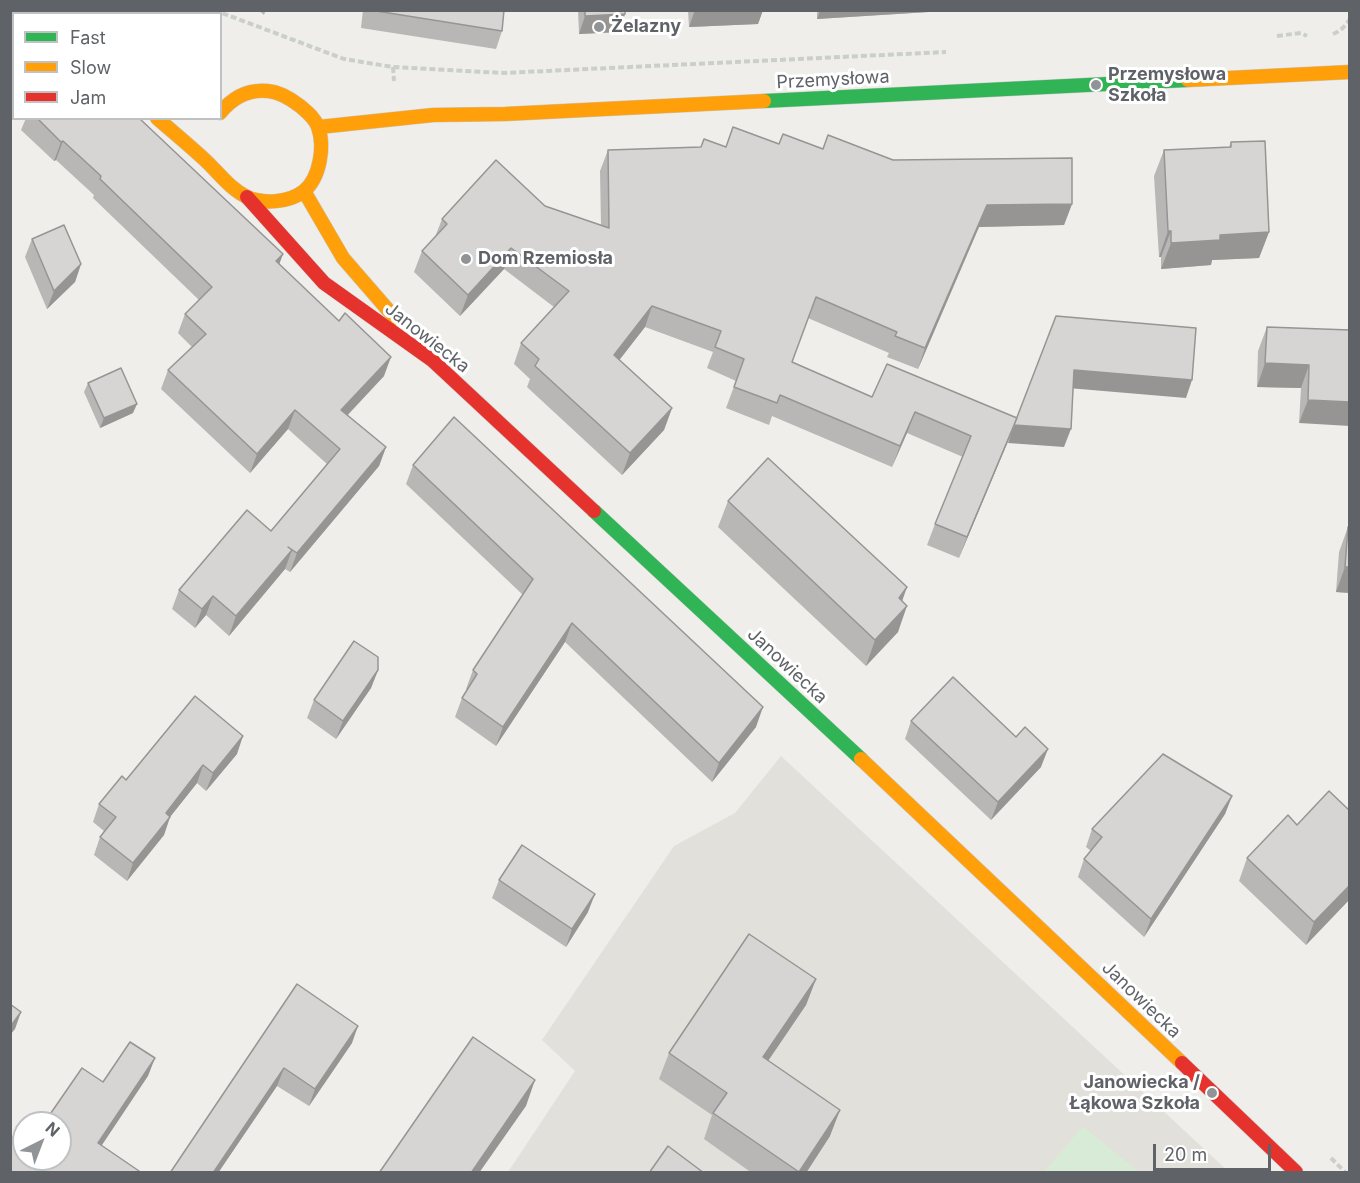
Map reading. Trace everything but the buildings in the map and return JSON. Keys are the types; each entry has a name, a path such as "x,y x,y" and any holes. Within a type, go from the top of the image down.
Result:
{"street":[{"name":"Przemysłowa","path":"318,127 433,115 1350,72"},
{"path":"222,111 237,96 257,90 275,91 293,100 309,112 318,127 321,147 319,163 312,180 304,191 285,200 266,202 247,197"},
{"path":"222,92 237,96"},
{"name":"Janowiecka","path":"159,120 214,168 228,184 247,197 324,283 432,360 898,794 1296,1173"},
{"path":"210,143 214,168"},
{"path":"304,191 343,258 432,360"}],"path":[{"path":"222,13 344,59 393,67 504,73 956,52"},
{"path":"1324,35 1338,32 1346,26 1350,19"},
{"path":"1267,37 1301,33 1307,36 1315,35"}],"shaded area":[{"path":"781,756 1229,1172 508,1172 575,1071 542,1040 674,846 735,813"}],"green space":[{"path":"1083,1126 1139,1172 1044,1172"}],"traffic: fast":[{"path":"764,101 1188,80"},
{"path":"594,511 861,759"}],"traffic: slow":[{"path":"1188,80 1350,72"},
{"path":"159,120 230,185 247,197 268,201 284,200 304,191 314,178 321,152 318,127 310,115 281,94 261,91 241,96 222,111"},
{"path":"319,127 433,115 505,114 764,101"},
{"path":"304,191 343,258 395,318"},
{"path":"861,759 1182,1063"}],"traffic: jam":[{"path":"247,197 324,283 432,360 594,511"},
{"path":"1182,1063 1296,1172"}],"place":[{"name":"Żelazny","path":"599,27"},
{"name":"Przemysłowa Szkoła","path":"1096,85"},
{"name":"Dom Rzemiosła","path":"466,259"},
{"name":"Janowiecka / Łąkowa Szkoła","path":"1212,1093"}]}
